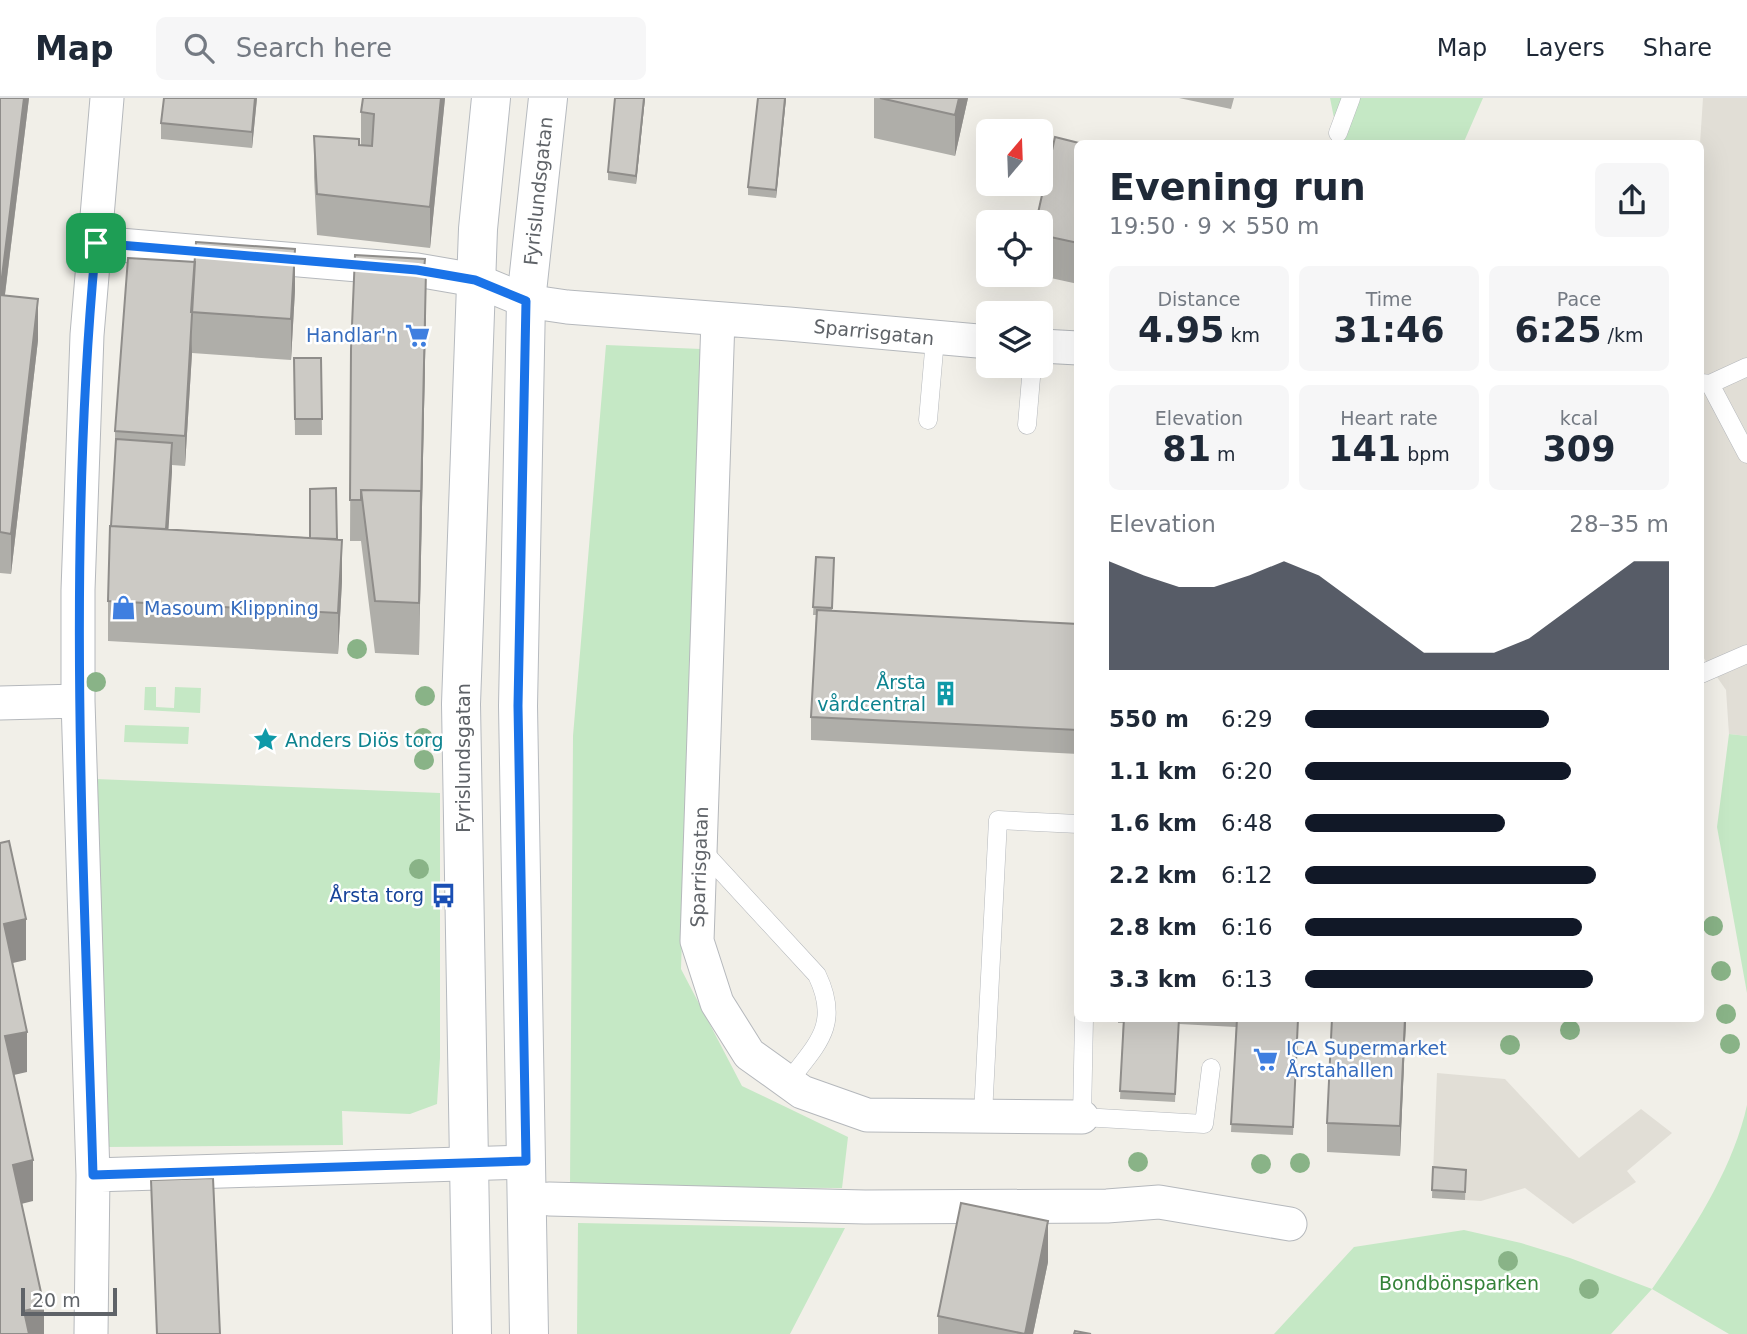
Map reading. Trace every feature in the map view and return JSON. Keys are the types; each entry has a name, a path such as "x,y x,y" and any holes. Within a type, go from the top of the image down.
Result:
{"main road":[{"name":"Fyrislundsgatan","path":"472,1334 461,704 475,280 491,98"},
{"name":"Fyrislundsgatan","path":"529,1334 518,706 526,301 548,98"}],"street":[{"path":"92,1334 93,1175 78,701 80,504 87,335 107,98"},
{"name":"Sparrisgatan","path":"96,243 417,270 475,280 526,301 567,307 976,341"},
{"name":"Sparrisgatan","path":"718,319 697,941 717,1003 749,1054 802,1092 867,1115 1082,1117"},
{"path":"1053,347 1074,348"},
{"path":"0,703 78,701"},
{"path":"93,1175 526,1161"},
{"path":"549,1199 864,1207 1107,1206 1159,1202 1290,1224"}],"lane":[{"path":"1338,132 1351,98"},
{"path":"928,420 935,339"},
{"path":"1747,367 1706,383 1747,454"},
{"path":"1027,425 1031,378"},
{"path":"1704,673 1747,653"},
{"path":"984,1115 998,820 1074,824"},
{"path":"700,848 817,975 826,994 825,1028 818,1043 788,1082"},
{"path":"1084,1022 1082,1117 1204,1124 1211,1069"}],"shaded area":[{"path":"1703,98 1747,98 1747,736 1729,734 1726,690 1704,658 1704,140 1700,140"},
{"path":"1437,1073 1505,1079 1579,1158 1641,1109 1672,1133 1627,1171 1636,1182 1573,1224 1525,1188 1481,1201 1432,1198"}],"green space":[{"path":"1330,98 1483,98 1465,140 1338,140"},
{"path":"606,345 701,349 681,969 742,1086 848,1137 842,1188 570,1186 573,736"},
{"path":"145,687 156,687 156,707 174,708 175,687 201,688 200,713 144,710"},
{"path":"125,725 189,727 188,744 124,742"},
{"path":"1729,734 1747,736 1747,993 1717,827"},
{"path":"96,779 440,793 440,1058 437,1104 410,1114 342,1111 343,1145 108,1147"},
{"path":"1747,1105 1747,1334 1729,1334 1652,1289 1681,1247 1721,1178 1732,1154"},
{"path":"578,1223 845,1228 790,1334 577,1334"},
{"name":"Bondbönsparken","path":"1464,1230 1570,1258 1652,1289 1611,1334 1274,1334 1354,1247"}],"building":[{"path":"0,98 24,98 0,293"},
{"path":"164,98 255,98 252,132 161,123"},
{"path":"363,98 441,98 430,207 317,194 314,136 359,139 359,145 372,146 374,114 361,112"},
{"path":"615,98 644,98 636,176 608,172"},
{"path":"758,98 785,98 776,190 748,187"},
{"path":"880,98 959,98 955,115"},
{"path":"1055,137 1074,142 1074,242 1053,238 1053,210 1039,210 1042,196 1054,196"},
{"path":"196,242 295,249 291,319 191,312"},
{"path":"355,255 425,259 421,502 421,491 361,490 361,500 350,500"},
{"path":"128,258 195,262 185,436 115,431"},
{"path":"0,295 38,299 11,534 0,532"},
{"path":"294,358 321,358 322,419 295,419"},
{"path":"116,439 172,443 166,529 111,526"},
{"path":"336,488 337,539 310,538 310,489"},
{"path":"361,490 421,491 419,603 375,601"},
{"path":"110,526 342,540 338,613 108,601"},
{"path":"816,557 834,558 832,608 813,607"},
{"name":"Årsta vårdcentral","path":"817,610 1074,624 1074,730 811,717"},
{"path":"9,841 26,919 4,924 27,1032 5,1036 33,1160 13,1165 44,1306 24,1311 29,1334 0,1334 0,843"},
{"path":"1124,1022 1179,1022 1175,1094 1120,1091"},
{"path":"1237,1022 1298,1022 1293,1127 1231,1124"},
{"path":"1332,1022 1405,1022 1400,1126 1327,1123"},
{"path":"1433,1167 1466,1170 1465,1192 1432,1190"},
{"path":"213,1178 220,1334 157,1334 151,1180"},
{"path":"961,1203 1048,1221 1025,1334 938,1316"}],"place":[{"name":"Handlar'n","path":"418,335"},
{"name":"Masoum Klippning","path":"124,608"},
{"name":"Årsta vårdcentral","path":"946,693"},
{"name":"Anders Diös torg","path":"265,740"},
{"name":"Årsta torg","path":"444,895"},
{"name":"ICA Supermarket Årstahallen","path":"1266,1059"}],"route":[{"path":"96,243 417,270 475,280 526,301 518,706 526,1161 93,1175 78,701 78,590 87,335 96,243"}]}
